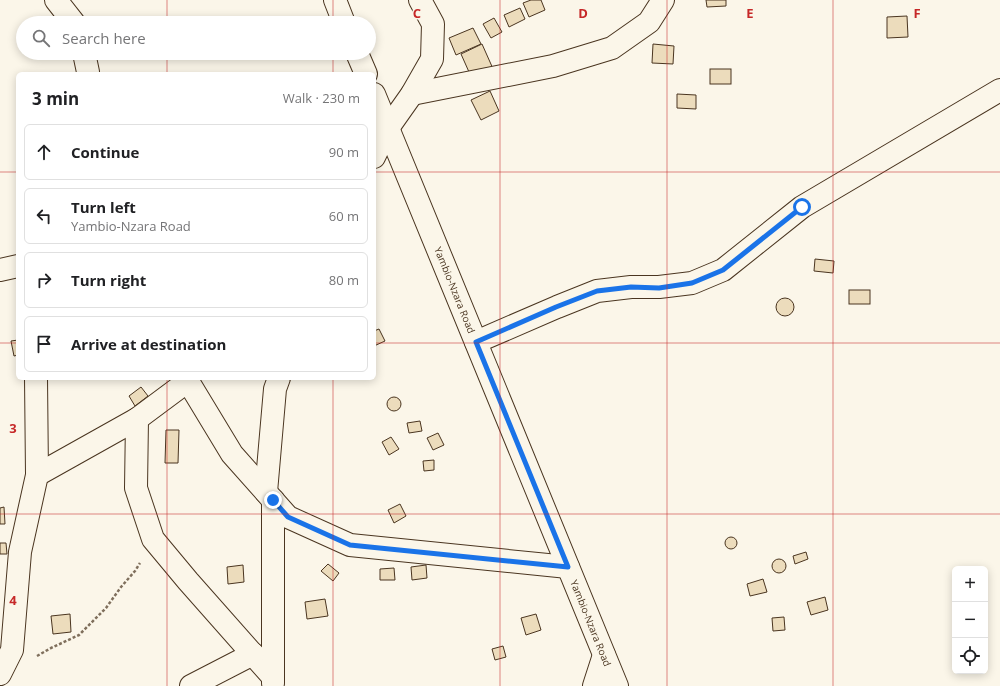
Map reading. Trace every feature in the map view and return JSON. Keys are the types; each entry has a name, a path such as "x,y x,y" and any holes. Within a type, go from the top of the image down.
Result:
{"street":[{"path":"56,0 69,16"},
{"path":"335,0 341,16"},
{"path":"376,153 388,128 412,94 432,58 433,24 420,0"},
{"path":"412,94 553,66 612,48 649,22 663,0"},
{"path":"85,60 88,72"},
{"path":"360,60 365,72"},
{"path":"476,342 597,291 631,287 659,288 692,283 723,270 802,207 1000,90"},
{"name":"Yambio-Nzara Road","path":"376,99 617,686"},
{"path":"0,270 16,266"},
{"path":"0,674 12,650 20,552 37,475 36,380"},
{"path":"37,475 137,419 186,380"},
{"path":"188,380 232,454 288,517 350,545 568,567"},
{"path":"273,681 269,496 275,389 278,380"},
{"path":"137,419 136,488 153,539 253,654 273,681"},
{"path":"191,686 253,654"},
{"path":"594,686 604,655"}],"path":[{"path":"32,658 79,635 106,608 121,587 136,571 153,539"}],"building":[{"path":"531,0 541,0 545,10 529,17 523,3"},
{"path":"706,0 726,0 726,6 707,7"},
{"path":"520,8 525,19 509,27 504,15"},
{"path":"907,16 908,37 887,38 887,17"},
{"path":"494,18 502,32 491,38 483,24"},
{"path":"473,28 481,44 456,55 449,38"},
{"path":"482,44 494,71 473,81 461,54"},
{"path":"653,44 674,46 673,64 652,63"},
{"path":"710,69 731,69 731,84 710,84"},
{"path":"490,91 499,111 481,120 471,100"},
{"path":"677,94 696,95 696,109 677,108"},
{"path":"815,259 834,261 833,273 814,271"},
{"path":"849,290 870,290 870,304 849,304"},
{"path":"785,298 791,301 794,307 791,313 785,316 779,313 776,307 779,301"},
{"path":"379,329 385,341 376,345 376,330"},
{"path":"16,340 16,356 14,356 11,341"},
{"path":"141,387 148,396 135,406 129,396"},
{"path":"391,397 397,397 401,401 401,407 397,411 391,411 387,407 387,401"},
{"path":"420,421 422,431 409,433 407,423"},
{"path":"166,430 179,430 178,463 165,463"},
{"path":"438,433 444,445 433,450 427,438"},
{"path":"391,437 399,449 389,455 382,442"},
{"path":"434,460 434,470 424,471 423,461"},
{"path":"400,504 406,516 394,523 388,510"},
{"path":"4,507 5,524 0,524 0,508"},
{"path":"731,537 735,539 737,543 735,547 731,549 727,547 725,543 727,539"},
{"path":"0,543 6,543 7,554 0,554"},
{"path":"806,552 808,559 795,564 793,556"},
{"path":"776,559 782,559 786,563 786,569 782,573 776,573 772,569 772,563"},
{"path":"328,564 339,573 333,581 321,571"},
{"path":"243,565 244,582 228,584 227,567"},
{"path":"426,565 427,578 412,580 411,567"},
{"path":"394,568 395,580 380,580 380,569"},
{"path":"763,579 767,592 750,596 747,584"},
{"path":"825,597 828,610 811,615 807,602"},
{"path":"325,599 328,616 307,619 305,602"},
{"path":"70,614 71,632 53,634 51,616"},
{"path":"536,614 541,630 526,635 521,618"},
{"path":"784,617 785,630 773,631 772,618"},
{"path":"503,646 506,657 495,660 492,649"}],"route":[{"path":"273,500 288,517 350,545 568,567 476,342 597,291 631,287 659,288 692,283 723,270 802,207"}]}
